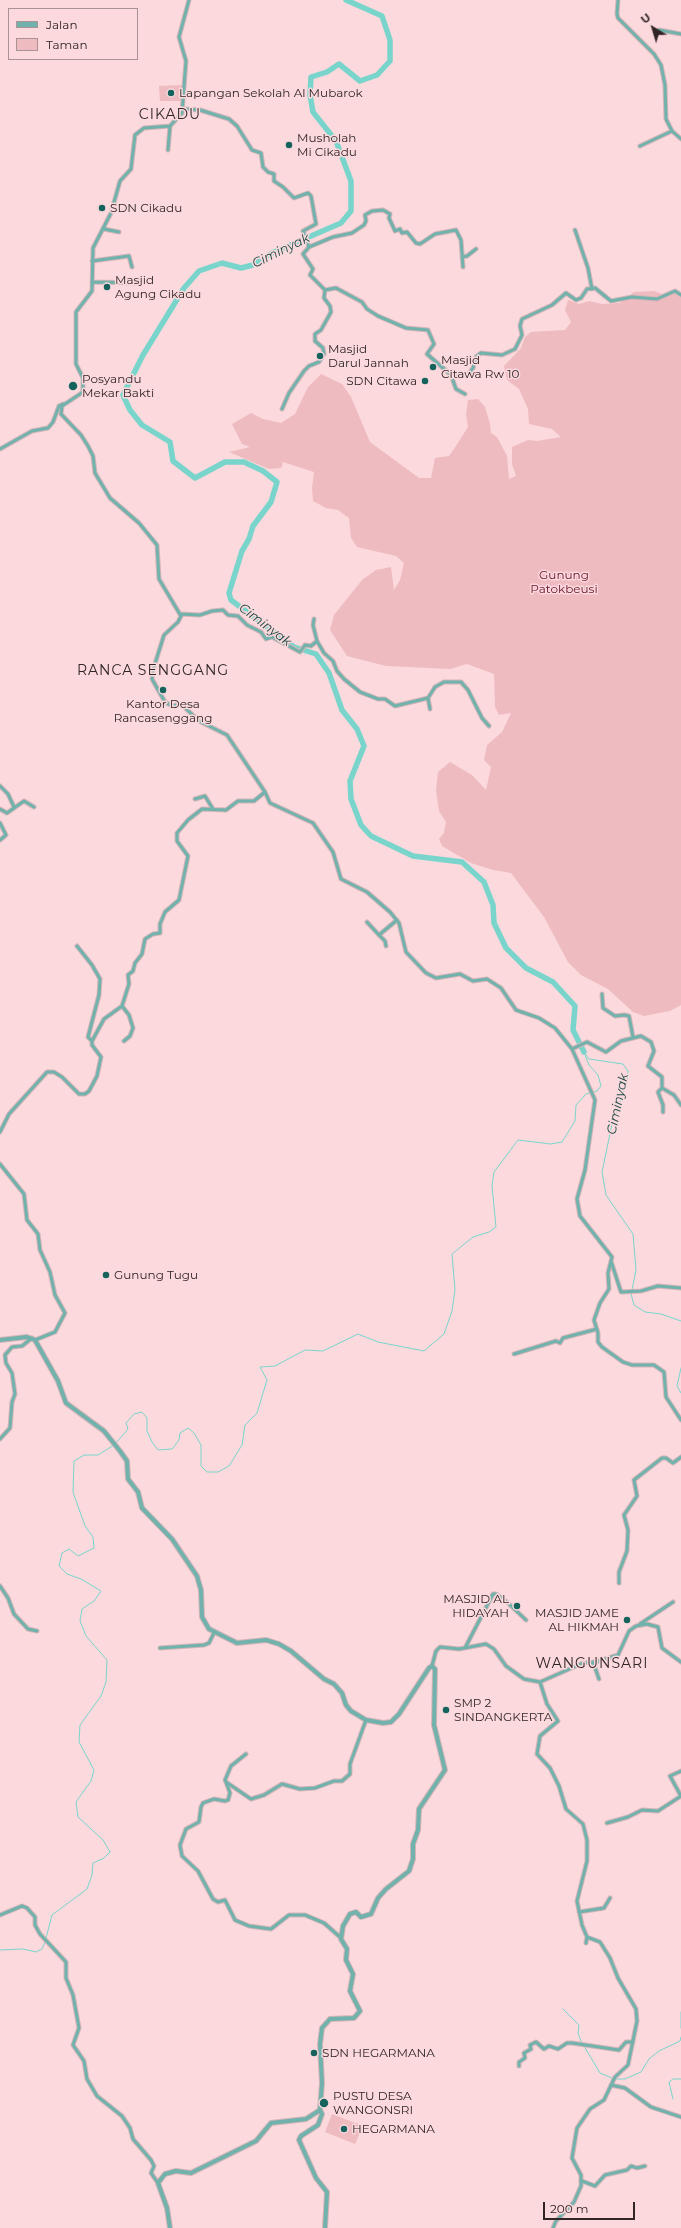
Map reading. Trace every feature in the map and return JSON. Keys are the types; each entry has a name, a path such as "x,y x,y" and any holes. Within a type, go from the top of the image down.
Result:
{"street":[{"path":"168,150 170,126 181,115 183,109 186,61 179,37 190,0"},
{"path":"618,0 618,18 654,54 661,65 665,85 665,114 672,131 681,139"},
{"path":"659,30 681,34"},
{"path":"183,109 200,110 229,119 237,126 252,150 261,153 264,169 274,174 274,181 283,187 294,198 310,194 316,225 303,232 309,247"},
{"path":"170,126 144,128 137,132 131,169 120,181 111,213 93,248 90,295 76,312 76,364 82,375 84,389 81,394 60,408 60,414 81,435 88,446 93,456 95,473 110,498 134,519 155,542 158,549 159,579 164,591 180,614 178,622 164,636 157,653 152,675 155,685 167,704 172,706 181,704 199,721 227,735 272,805 313,822 333,852 341,879 367,892 397,920 401,928 406,952 429,976 436,978 460,974 476,982 484,978 487,979 501,988 516,1010 539,1018 555,1028 572,1048 594,1097 585,1170 577,1201 581,1220 611,1255 608,1273 609,1289 600,1303 594,1320 597,1329 598,1342 602,1347 623,1362 632,1365 654,1365 664,1372 666,1397 681,1420"},
{"path":"640,146 672,131"},
{"path":"325,290 310,275 313,269 303,252 309,247 333,237 352,233 364,225 366,221 365,214 372,211 384,210 390,214 395,231 400,229 402,233 407,232 416,243 420,244 435,234 456,230 461,240 460,253 462,257 462,267"},
{"path":"104,229 119,232"},
{"path":"575,230 588,268 592,289"},
{"path":"462,257 467,256 476,249"},
{"path":"92,261 129,256 132,267"},
{"path":"92,282 142,283"},
{"path":"325,290 336,288 362,302 367,309 378,316 406,328 428,330 434,344 427,354 451,375 456,389 465,394"},
{"path":"451,375 465,376 471,373 476,357 481,353 502,355 515,349 522,335 520,326 522,319 552,305 566,293 579,300 584,291 592,289 599,290 611,301 632,297 657,299 674,291 681,295"},
{"path":"282,409 289,393 304,371 309,366 319,362 324,354 323,348 315,339 316,332 321,330 330,315 331,308 324,298 325,290"},
{"path":"0,449 37,429 42,430 48,428 53,422 59,406 65,404"},
{"path":"180,614 183,612 200,615 212,611 223,610 228,615 238,616 247,625 261,632 266,639 271,637 293,650 302,652 304,646 311,646 317,640"},
{"path":"314,619 313,625 317,640 324,653 333,661 337,671 360,692 378,699 385,699 397,707 407,702 428,698 439,684 448,680 461,682 468,690 482,718 490,726"},
{"path":"428,698 430,709"},
{"path":"0,786 14,807"},
{"path":"92,1041 104,1019 122,1006 129,984 128,975 142,954 145,939 153,934 160,933 160,924 165,912 180,900 188,856 176,841 177,833 188,820 202,809 226,810 238,801 254,801 265,792"},
{"path":"195,799 205,796 213,809"},
{"path":"0,809 7,813 24,801 34,807"},
{"path":"0,823 6,835 0,840"},
{"path":"379,935 397,920"},
{"path":"367,922 385,941 386,946"},
{"path":"0,1132 9,1114 47,1072 54,1072 62,1077 79,1094 88,1092 97,1078 101,1057 88,1037 99,995 100,979 78,946"},
{"path":"602,994 603,1005 606,1010 615,1016 627,1014 629,1016 633,1037"},
{"path":"122,1006 129,1015 133,1028 132,1032 124,1041"},
{"path":"572,1048 580,1043 590,1043 606,1052 621,1041 641,1036 651,1042 654,1051 647,1064 662,1077 662,1088 659,1089 658,1092 663,1112"},
{"path":"662,1088 674,1095 681,1104"},
{"path":"0,1164 24,1194 27,1220 38,1234 40,1250 50,1272 55,1295 65,1313 55,1332 34,1339 22,1346 12,1347 5,1356 12,1373 15,1394 12,1402 10,1428 0,1439"},
{"path":"611,1261 621,1292 636,1291 658,1286 681,1288"},
{"path":"514,1354 556,1341 560,1343 563,1338 597,1329"},
{"path":"0,1340 23,1337 34,1339"},
{"path":"34,1339 58,1382 66,1403 110,1438 120,1451 127,1461 128,1479 138,1492 142,1508 172,1539 197,1576 201,1590 203,1622 214,1633 237,1643 266,1640 279,1644 334,1684 342,1692 348,1709 366,1720 386,1723 391,1722 402,1710 428,1669 432,1666 438,1648 465,1648 488,1645 494,1649 506,1666 524,1679 540,1682 583,1663 593,1662 618,1655 622,1650 626,1635 673,1602"},
{"path":"619,1583 619,1572 627,1551 628,1530 624,1515 637,1496 634,1480 662,1458 666,1458 673,1463 681,1456"},
{"path":"0,1586 8,1598 14,1614 28,1629 37,1631"},
{"path":"465,1648 493,1594 496,1594 508,1603 526,1620"},
{"path":"640,1624 652,1624 658,1627 662,1648 681,1662"},
{"path":"160,1648 204,1645 209,1643 214,1633"},
{"path":"593,1662 599,1679"},
{"path":"340,1936 349,1914 356,1912 361,1917 366,1917 371,1914 378,1898 393,1883 407,1874 411,1869 413,1859 412,1849 418,1830 419,1809 445,1770 442,1749 434,1731 436,1672 432,1666"},
{"path":"540,1682 547,1704 558,1721 540,1736 537,1754 550,1768 559,1786 566,1809 583,1824 587,1840 587,1861 577,1901 587,1937 586,1943"},
{"path":"226,1782 253,1799 282,1784 300,1789 315,1788 334,1781 345,1780 350,1774 350,1764 366,1720"},
{"path":"246,1754 231,1766 227,1774 226,1782 230,1793 228,1800 214,1799 203,1803 201,1807 200,1822 186,1829 179,1849 182,1856 198,1871 213,1899 218,1902 225,1900 235,1920 249,1926 271,1929 288,1916 305,1915 324,1923 340,1936 347,1949 346,1960 353,1973 350,1991 360,2011 354,2018 330,2019 322,2028 320,2044 322,2083 320,2110 322,2114 318,2125 301,2136 299,2140 316,2178 327,2192 325,2228"},
{"path":"606,1823 628,1817 641,1810 658,1811 681,1796 670,1776 681,1771"},
{"path":"579,1912 604,1908 610,1898"},
{"path":"0,1915 25,1907 35,1917 34,1925 47,1944 66,1962 66,1978 73,1995 79,2028 73,2045 84,2060 87,2078 97,2096 122,2116 130,2128 133,2139 147,2154 154,2166 151,2173 158,2183 167,2208 170,2228"},
{"path":"553,2228 556,2221 574,2202 582,2181 572,2158 576,2131 590,2109 604,2100 615,2077 628,2065 637,2021 636,2009 625,1991 612,1962 601,1944 587,1937"},
{"path":"519,2066 520,2062 525,2058 524,2053 531,2049 530,2045 536,2042 544,2049 549,2046 558,2049 567,2043 619,2050 626,2042 633,2042"},
{"path":"611,2085 625,2088 651,2107 666,2114 681,2117"},
{"path":"158,2183 168,2172 176,2171 191,2173 252,2143 272,2123 288,2123 306,2119 320,2110"},
{"path":"582,2181 596,2186 605,2175 627,2170 631,2166 638,2168 644,2166"}],"green space":[{"name":"Lapangan Sekolah Al Mubarok","path":"182,85 182,101 160,101 159,86"},
{"name":"Gunung Patokbeusi","path":"654,291 665,295 681,293 681,1005 670,1011 644,1016 633,1012 608,989 581,975 568,962 544,917 511,873 493,870 471,863 442,846 439,839 444,833 446,822 439,811 436,790 438,772 450,762 472,775 486,790 491,767 484,760 487,745 502,732 511,713 499,715 495,707 494,674 467,664 450,669 386,666 347,656 330,630 334,615 362,580 376,570 391,567 394,590 400,580 404,563 396,556 357,547 351,538 349,518 338,510 326,508 313,501 312,488 314,472 283,462 281,468 269,469 229,452 250,447 242,444 232,424 251,413 263,419 281,423 295,414 308,387 321,374 342,384 351,397 370,442 419,478 431,478 435,458 449,456 468,427 466,414 468,400 478,399 485,407 491,433 497,437 507,456 509,479 516,476 512,464 512,447 528,440 537,441 561,437 552,429 529,424 528,409 519,389 507,380 504,366 521,348 525,337 531,332 565,330 571,322 565,310 568,300 579,304 589,301 602,304 620,303 634,292"},
{"name":"HEGARMANA","path":"332,2114 363,2126 355,2144 325,2132"}],"waterway":[{"name":"Ciminyak","path":"346,0 382,16 390,40 390,61 377,75 360,81 339,64 327,72 311,77 310,95 313,112 336,141 351,181 351,211 341,223 272,253 253,265 241,268 222,263 199,271 184,288 143,355 123,395 130,410 142,425 170,442 173,461 195,478 225,462 244,462 263,471 277,482 271,502 253,526 249,539 242,551 229,593 231,600 294,647 316,654 329,673 342,710 357,729 364,746 350,781 351,799 361,825 371,836 413,856 462,862 484,882 493,905 494,923 506,948 526,968 553,982 575,1006 573,1030 584,1052"},
{"path":"116,1443 128,1429 126,1423 134,1414 142,1412 147,1418 147,1431 158,1450 172,1449 179,1440 180,1433 188,1428 194,1433 201,1445 201,1466 207,1472 218,1472 229,1466 242,1445 245,1425 257,1413 267,1380 260,1367 275,1366 305,1350 323,1351 358,1334 378,1342 424,1351 444,1334 452,1311 455,1290 452,1254 473,1237 489,1232 496,1227 492,1186 494,1172 518,1140 551,1144 562,1142 575,1121 576,1105 586,1094 597,1091 601,1086 598,1075 589,1065 584,1052"},
{"name":"Ciminyak","path":"586,1055 589,1059 623,1064 628,1071 627,1082 612,1124 602,1172 606,1195 633,1234 636,1270 632,1290"},
{"name":"Ciminyak","path":"631,1294 634,1305 645,1312 661,1314 681,1321"},
{"name":"Ciminyak","path":"681,1368 677,1386 681,1393"},
{"path":"46,1938 52,1915 87,1889 92,1875 93,1863 104,1858 110,1852 103,1840 78,1817 76,1802 91,1781 94,1770 79,1742 80,1725 101,1696 106,1682 107,1660 86,1636 80,1621 82,1609 94,1601 101,1591 81,1579 67,1574 59,1566 62,1553 69,1549 78,1556 94,1548 93,1537 85,1526 73,1492 74,1461 84,1455 98,1455 114,1445"},
{"path":"0,1950 23,1949 36,1952 42,1949 45,1942"},
{"path":"563,2009 579,2025 578,2033 582,2044"},
{"path":"681,2012 681,2028"},
{"path":"615,2079 625,2079 641,2072 649,2059 659,2051 680,2041 681,2037"},
{"path":"584,2046 600,2073 612,2078"},
{"path":"673,2099 669,2082 673,2079 681,2079"}],"place":[{"name":"Lapangan Sekolah Al Mubarok","path":"171,93"},
{"name":"Musholah Mi Cikadu","path":"289,145"},
{"name":"SDN Cikadu","path":"102,208"},
{"name":"Masjid Agung Cikadu","path":"107,287"},
{"name":"Masjid Darul Jannah","path":"320,356"},
{"name":"Masjid Citawa Rw 10","path":"433,367"},
{"name":"SDN Citawa","path":"425,381"},
{"name":"Posyandu Mekar Bakti","path":"73,386"},
{"name":"Kantor Desa Rancasenggang","path":"163,690"},
{"name":"Gunung Tugu","path":"106,1275"},
{"name":"MASJID AL HIDAYAH","path":"517,1606"},
{"name":"MASJID JAME AL HIKMAH","path":"627,1620"},
{"name":"SMP 2 SINDANGKERTA","path":"446,1710"},
{"name":"SDN HEGARMANA","path":"314,2053"},
{"name":"PUSTU DESA WANGONSRI","path":"324,2103"},
{"name":"HEGARMANA","path":"344,2129"}],"district":[{"name":"CIKADU","path":"170,115"},
{"name":"RANCA SENGGANG","path":"153,671"},
{"name":"WANGUNSARI","path":"592,1664"}]}
